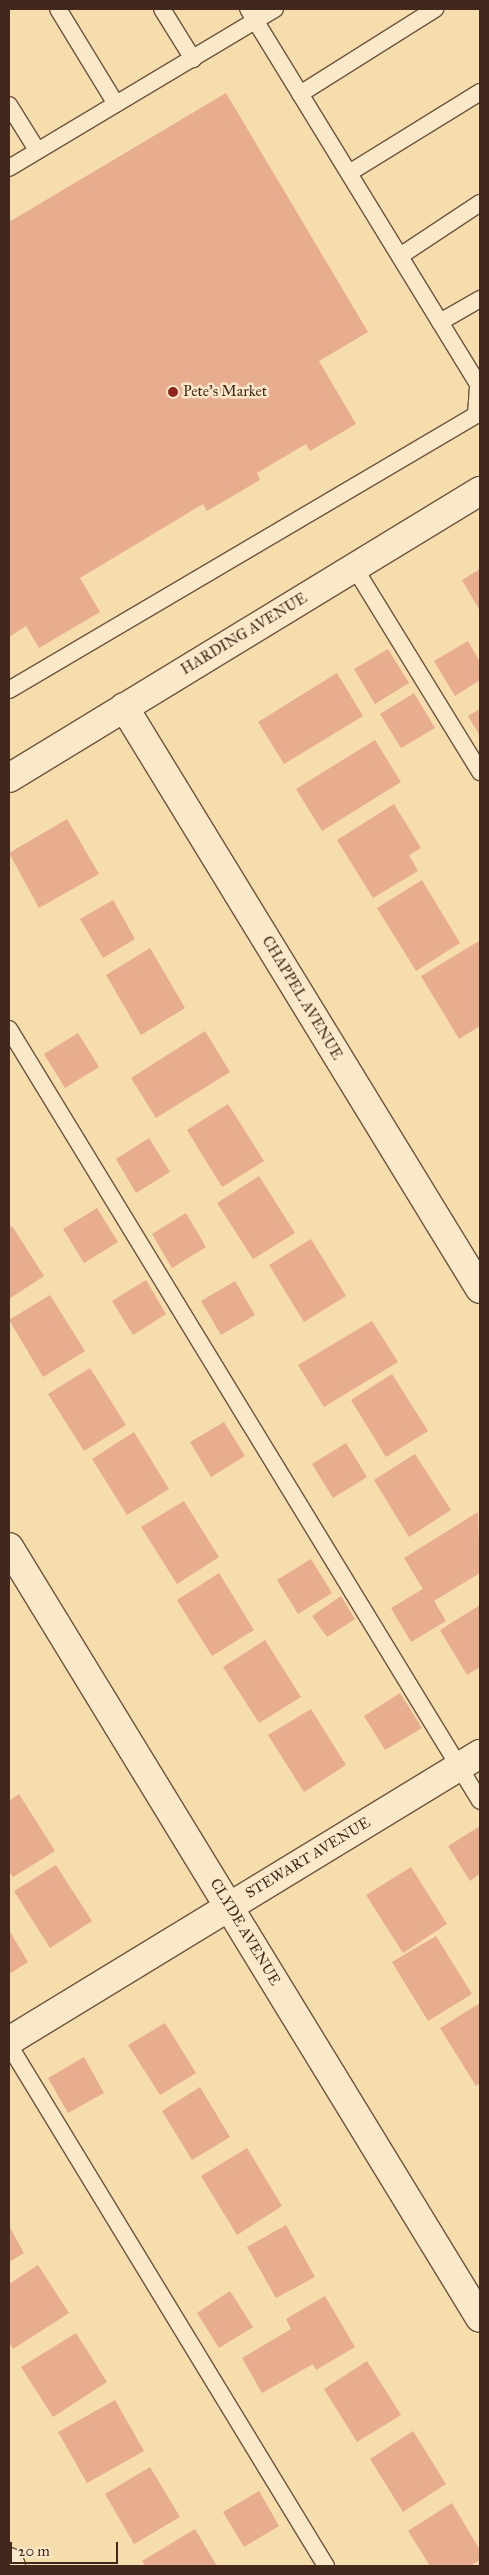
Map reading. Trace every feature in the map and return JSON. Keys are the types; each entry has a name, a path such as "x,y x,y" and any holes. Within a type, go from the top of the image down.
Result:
{"street":[{"name":"HARDING AVENUE","path":"9,778 480,491"},
{"name":"CHAPPEL AVENUE","path":"124,707 480,1289"},
{"name":"CLYDE AVENUE","path":"9,1547 480,2318"},
{"name":"STEWART AVENUE","path":"9,2041 470,1761"},
{"path":"9,2562 11,2566"}],"lane":[{"path":"58,9 116,104"},
{"path":"162,9 193,58"},
{"path":"9,168 193,58 252,15 275,9"},
{"path":"300,94 435,9"},
{"path":"9,690 476,415 479,383 252,15"},
{"path":"349,173 480,92"},
{"path":"9,105 37,150"},
{"path":"400,256 480,203"},
{"path":"440,322 480,299"},
{"path":"354,567 480,772"},
{"path":"9,1029 470,1761 480,1801"},
{"path":"9,2045 326,2566"}],"building":[{"name":"Pete's Market","path":"226,93 368,332 319,361 356,424 310,451 306,444 257,473 260,480 207,511 203,504 80,578 100,612 39,648 26,626 9,637 9,222"},
{"path":"480,569 480,611 462,580"},
{"path":"468,641 480,662 480,680 455,696 434,661"},
{"path":"388,649 409,683 375,704 354,669"},
{"path":"337,673 363,716 284,764 258,722"},
{"path":"414,693 435,728 401,748 380,714"},
{"path":"480,709 480,736 468,716"},
{"path":"375,740 401,782 322,831 296,789"},
{"path":"394,804 421,848 409,855 418,871 373,898 337,840"},
{"path":"67,819 99,874 39,908 9,853"},
{"path":"422,880 460,943 416,971 377,908"},
{"path":"113,900 135,939 103,958 80,919"},
{"path":"479,941 480,1026 459,1039 421,976"},
{"path":"150,948 185,1008 141,1035 106,975"},
{"path":"205,1031 230,1072 156,1118 131,1078"},
{"path":"78,1033 99,1067 65,1088 44,1054"},
{"path":"228,1104 264,1161 222,1187 187,1130"},
{"path":"149,1138 170,1172 136,1193 116,1159"},
{"path":"259,1176 295,1233 253,1259 217,1203"},
{"path":"97,1208 118,1242 84,1263 63,1229"},
{"path":"186,1213 206,1247 172,1268 152,1234"},
{"path":"12,1226 44,1276 9,1299 9,1228"},
{"path":"311,1239 346,1296 304,1322 269,1265"},
{"path":"146,1280 166,1314 133,1335 112,1301"},
{"path":"235,1281 255,1315 221,1335 201,1301"},
{"path":"50,1295 85,1351 43,1377 9,1320"},
{"path":"372,1321 398,1362 324,1407 298,1365"},
{"path":"90,1368 126,1425 84,1451 48,1394"},
{"path":"392,1374 428,1431 386,1457 351,1400"},
{"path":"224,1422 245,1456 211,1477 190,1442"},
{"path":"134,1432 169,1489 127,1515 92,1459"},
{"path":"346,1443 367,1477 333,1498 312,1464"},
{"path":"415,1454 451,1510 409,1537 374,1480"},
{"path":"184,1501 219,1557 177,1584 141,1527"},
{"path":"478,1512 480,1573 434,1601 446,1621 411,1642 391,1608 423,1589 404,1558"},
{"path":"311,1559 332,1593 298,1614 277,1580"},
{"path":"219,1573 254,1630 212,1656 177,1600"},
{"path":"341,1596 355,1619 327,1637 312,1616"},
{"path":"480,1605 480,1667 467,1675 440,1630"},
{"path":"265,1640 301,1697 259,1723 223,1667"},
{"path":"400,1693 422,1728 385,1750 364,1716"},
{"path":"311,1709 346,1765 304,1792 268,1735"},
{"path":"19,1794 55,1851 13,1877 9,1871 9,1801"},
{"path":"480,1826 480,1874 470,1881 448,1846"},
{"path":"56,1865 92,1921 50,1948 14,1891"},
{"path":"411,1867 447,1924 403,1953 366,1895"},
{"path":"9,1930 28,1962 9,1974"},
{"path":"436,1936 472,1994 428,2021 392,1962"},
{"path":"480,2003 480,2083 476,2086 440,2028"},
{"path":"165,2023 196,2073 160,2095 128,2045"},
{"path":"84,2057 104,2093 68,2113 48,2078"},
{"path":"200,2087 230,2137 192,2160 162,2111"},
{"path":"247,2148 282,2206 237,2235 201,2176"},
{"path":"286,2225 315,2277 276,2298 247,2247"},
{"path":"9,2226 24,2253 9,2262"},
{"path":"38,2265 69,2313 13,2349 9,2342 9,2284"},
{"path":"230,2291 253,2327 219,2348 197,2313"},
{"path":"325,2296 355,2347 316,2370 313,2364 262,2393 242,2358 291,2329 286,2319"},
{"path":"76,2333 107,2382 53,2417 21,2367"},
{"path":"367,2361 401,2415 357,2442 324,2389"},
{"path":"115,2400 144,2451 87,2483 58,2432"},
{"path":"413,2431 446,2484 403,2512 370,2459"},
{"path":"150,2467 180,2517 134,2544 105,2494"},
{"path":"259,2491 279,2526 244,2547 223,2512"},
{"path":"452,2503 480,2550 480,2560 470,2566 430,2566 408,2531"},
{"path":"195,2529 217,2566 146,2566 142,2561"}],"place":[{"name":"Pete's Market","path":"173,392"}]}
